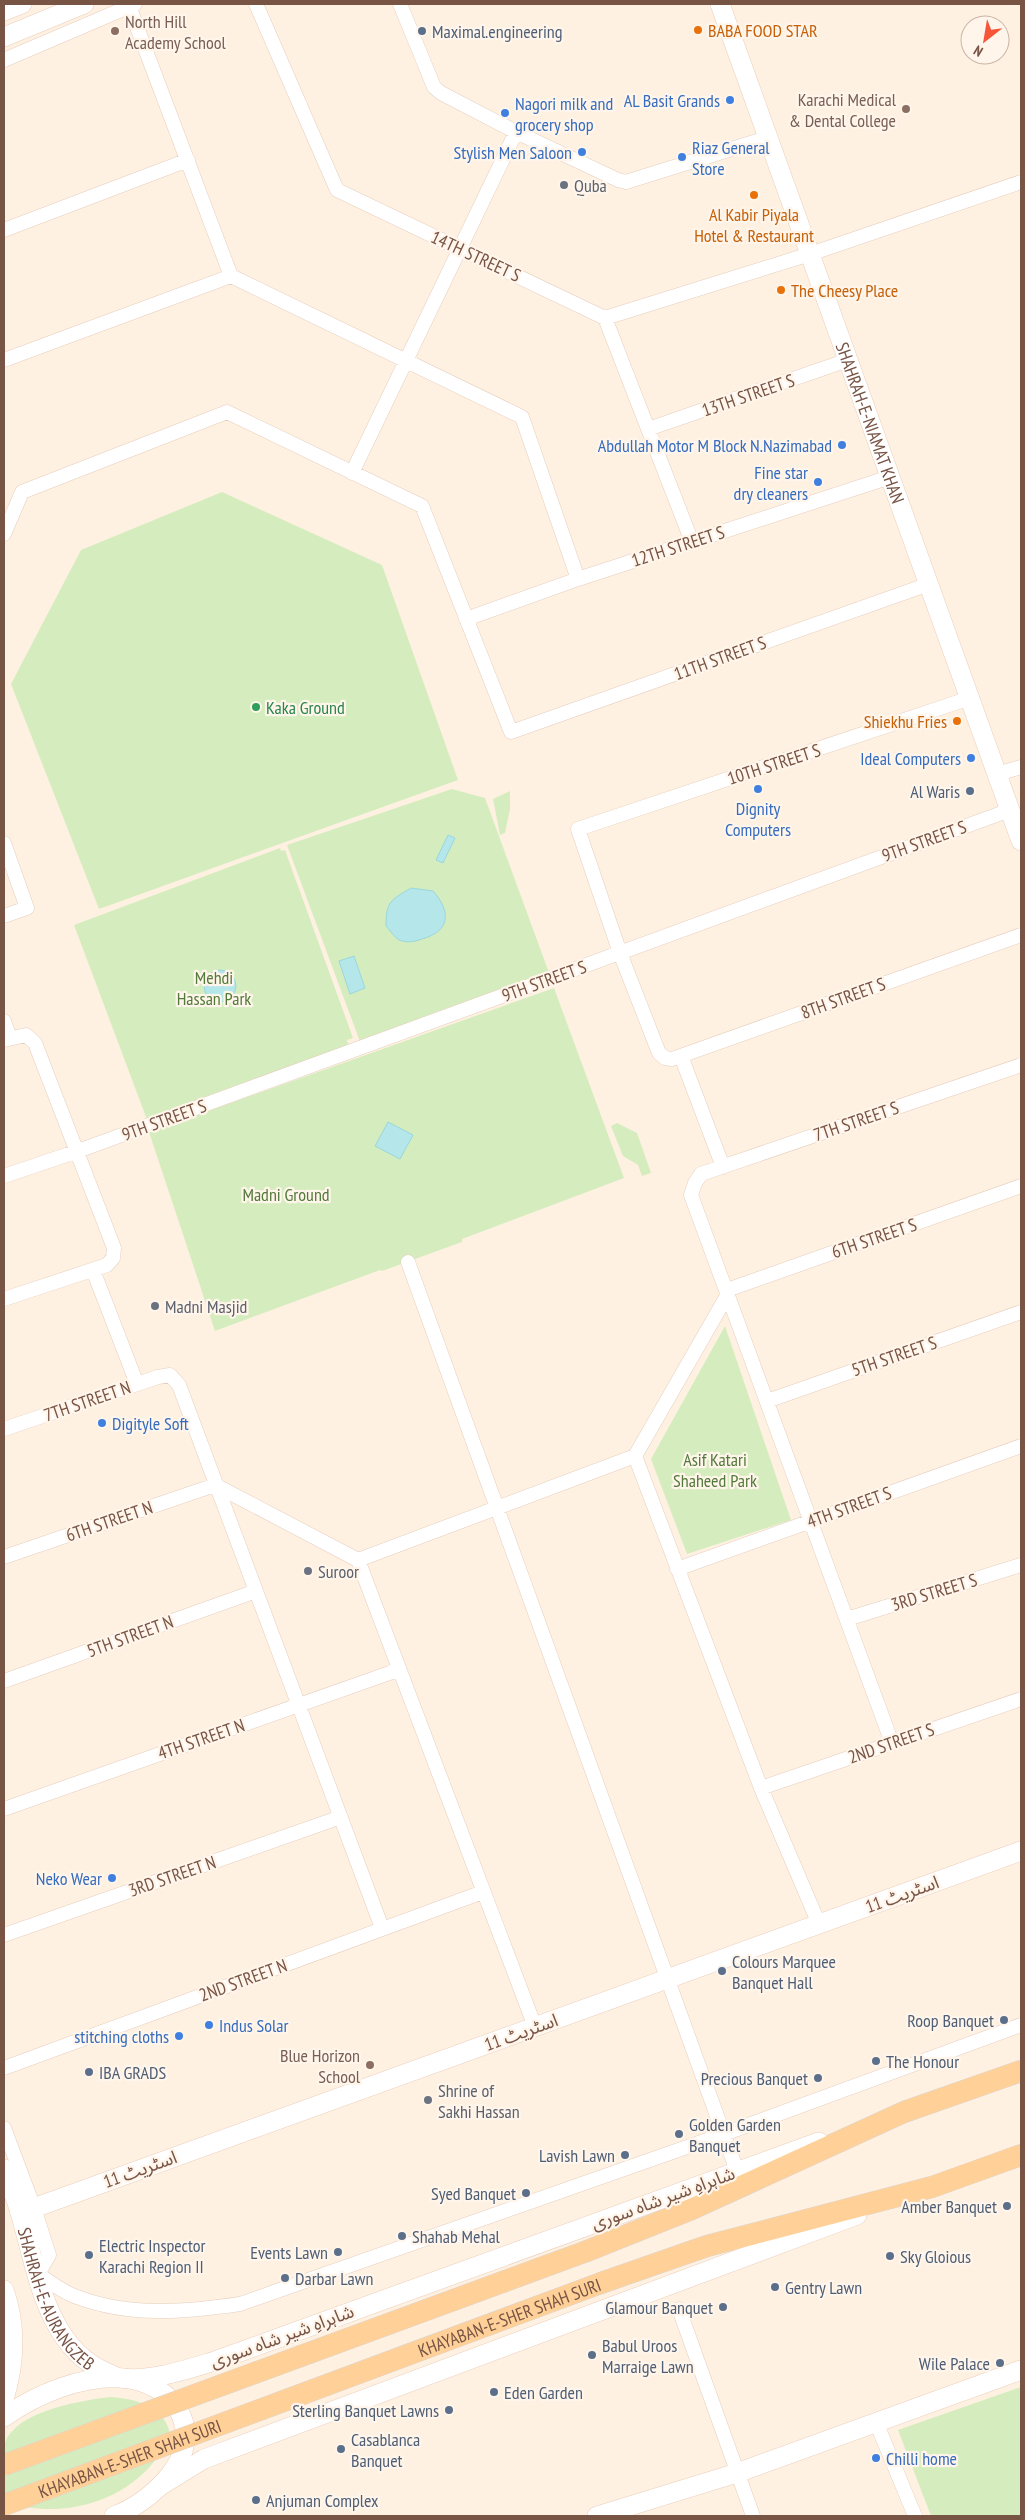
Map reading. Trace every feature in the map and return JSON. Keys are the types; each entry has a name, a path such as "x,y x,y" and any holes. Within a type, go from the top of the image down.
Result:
{"main road":[{"path":"4,11 22,4"},
{"path":"4,37 84,4"},
{"name":"SHAHRAH-E-NIAMAT KHAN","path":"720,4 1021,841"},
{"name":"اسٹریٹ 11","path":"27,2210 1021,1851"},
{"path":"904,2112 1021,2071"},
{"name":"شاہراہِ شیر شاہ سوری","path":"4,2417 27,2402 78,2383 154,2376 215,2361 737,2170 904,2112"},
{"name":"شاہراہِ شیر شاہ سوری","path":"587,2251 692,2209 904,2112"},
{"name":"KHAYABAN-E-SHER SHAH SURI","path":"4,2505 601,2283 707,2246 932,2187 1021,2155"},
{"name":"SHAHRAH-E-AURANGZEB","path":"4,2169 27,2210 38,2274 51,2312 62,2335 78,2354 99,2370 121,2378"},
{"path":"114,2516 204,2459 932,2187"},
{"name":"KHAYABAN-E-SHER SHAH SURI","path":"4,2465 587,2251"},
{"path":"4,2290 8,2329 14,2350 4,2399"},
{"path":"597,2516 737,2473 1021,2370"},
{"path":"121,2378 142,2382 161,2391 178,2407 186,2426 185,2447 177,2467 160,2486 146,2516"}],"street":[{"name":"14TH STREET S","path":"256,4 337,190 605,318"},
{"path":"400,4 434,86 441,93 516,132 618,180 626,182 767,138"},
{"path":"4,60 132,5 231,276 522,417 578,579"},
{"path":"352,473 516,132"},
{"path":"4,230 188,160"},
{"path":"692,542 605,318 810,254 1021,182"},
{"path":"4,360 231,276"},
{"name":"13TH STREET S","path":"648,430 848,360"},
{"path":"4,534 22,492 226,412 422,506 466,619"},
{"name":"12TH STREET S","path":"466,619 578,579 890,477"},
{"name":"11TH STREET S","path":"466,619 511,732 929,584"},
{"name":"10TH STREET S","path":"620,953 578,829 970,698"},
{"path":"997,774 1021,767"},
{"name":"9TH STREET S","path":"4,1176 78,1151 1010,810"},
{"path":"4,843 27,908 4,916"},
{"name":"8TH STREET S","path":"620,953 659,1052 665,1058 672,1059 1021,935"},
{"path":"4,1021 7,1039 26,1035 32,1038 78,1151 114,1248 113,1258 107,1265 4,1300"},
{"path":"681,1056 723,1167"},
{"name":"7TH STREET S","path":"727,1292 692,1195 695,1182 701,1174 1021,1065"},
{"name":"6TH STREET S","path":"727,1292 1021,1186"},
{"path":"408,1262 737,2170"},
{"path":"93,1270 137,1384"},
{"path":"727,1292 892,1743"},
{"path":"358,1560 635,1456 727,1292"},
{"name":"5TH STREET S","path":"767,1401 1021,1312"},
{"name":"7TH STREET N","path":"4,1429 137,1384 170,1375 179,1385 215,1485"},
{"name":"4TH STREET S","path":"677,1568 1021,1446"},
{"path":"635,1456 761,1788 819,1924"},
{"path":"215,1485 358,1560 534,2027"},
{"path":"215,1485 382,1928"},
{"name":"6TH STREET N","path":"4,1556 215,1485"},
{"name":"3RD STREET S","path":"847,1619 1021,1565"},
{"name":"5TH STREET N","path":"4,1681 256,1591"},
{"name":"4TH STREET N","path":"4,1808 398,1670"},
{"name":"2ND STREET S","path":"761,1788 1021,1699"},
{"name":"3RD STREET N","path":"4,1935 341,1817"},
{"name":"2ND STREET N","path":"4,2068 483,1892"},
{"path":"38,2274 76,2297 127,2310 189,2312 240,2304 724,2134 1021,2025"},
{"path":"4,2128 27,2210"},
{"path":"679,2309 753,2516"},
{"path":"876,2422 915,2516"}],"green space":[{"path":"222,492 382,565 458,780 99,909 11,684 81,550"},
{"path":"452,789 485,798 552,981 362,1047 287,845"},
{"path":"510,791 510,809 505,833 500,835 493,799"},
{"name":"Mehdi Hassan Park","path":"280,848 281,851 285,850 353,1038 347,1040 351,1052 149,1125 74,925"},
{"name":"Madni Ground","path":"554,988 624,1178 462,1239 462,1242 215,1331 149,1132"},
{"path":"617,1123 637,1133 651,1173 642,1176 638,1165 623,1156 611,1126"},
{"name":"Asif Katari Shaheed Park","path":"725,1326 791,1520 687,1554 651,1459"},
{"path":"1021,2387 1021,2516 931,2516 898,2430"},
{"path":"111,2397 147,2405 161,2416 170,2433 156,2460 139,2477 122,2489 85,2505 44,2509 23,2507 4,2501 4,2447 9,2435 19,2425 49,2410 83,2401"}],"water":[{"path":"448,835 455,838 443,863 436,860"},
{"path":"411,888 433,891 443,906 445,919 443,926 432,935 408,942 399,940 394,935 386,926 386,918 391,902"},
{"path":"354,956 365,988 350,994 339,961"},
{"path":"220,970 226,971 231,975 235,980 235,992 231,997 226,1001 220,1002 214,1001 209,997 205,992 204,986 205,980 209,975 214,971"},
{"path":"388,1122 413,1135 400,1159 375,1146"}],"place":[{"name":"BABA FOOD STAR","path":"698,30"},
{"name":"North Hill Academy School","path":"115,31"},
{"name":"Maximal.engineering","path":"422,31"},
{"name":"AL Basit Grands","path":"730,100"},
{"name":"Karachi Medical & Dental College","path":"906,109"},
{"name":"Nagori milk and grocery shop","path":"505,113"},
{"name":"Stylish Men Saloon","path":"582,152"},
{"name":"Riaz General Store","path":"682,157"},
{"name":"Quba","path":"564,185"},
{"name":"Al Kabir Piyala Hotel & Restaurant","path":"754,195"},
{"name":"The Cheesy Place","path":"781,290"},
{"name":"Abdullah Motor M Block N.Nazimabad","path":"842,445"},
{"name":"Fine star dry cleaners","path":"818,482"},
{"name":"Kaka Ground","path":"256,707"},
{"name":"Shiekhu Fries","path":"957,721"},
{"name":"Ideal Computers","path":"971,758"},
{"name":"Dignity Computers","path":"758,789"},
{"name":"Al Waris","path":"970,791"},
{"name":"Madni Masjid","path":"155,1306"},
{"name":"Digityle Soft","path":"102,1423"},
{"name":"Suroor","path":"308,1571"},
{"name":"Neko Wear","path":"112,1878"},
{"name":"Colours Marquee Banquet Hall","path":"722,1971"},
{"name":"Roop Banquet","path":"1004,2020"},
{"name":"Indus Solar","path":"209,2025"},
{"name":"stitching cloths","path":"179,2036"},
{"name":"The Honour","path":"876,2061"},
{"name":"Blue Horizon School","path":"370,2065"},
{"name":"IBA GRADS","path":"89,2072"},
{"name":"Precious Banquet","path":"818,2078"},
{"name":"Shrine of Sakhi Hassan","path":"428,2100"},
{"name":"Golden Garden Banquet","path":"679,2134"},
{"name":"Lavish Lawn","path":"625,2155"},
{"name":"Syed Banquet","path":"526,2193"},
{"name":"Amber Banquet","path":"1007,2206"},
{"name":"Shahab Mehal","path":"402,2236"},
{"name":"Events Lawn","path":"338,2252"},
{"name":"Electric Inspector Karachi Region II","path":"89,2255"},
{"name":"Sky Gloious","path":"890,2256"},
{"name":"Darbar Lawn","path":"285,2278"},
{"name":"Gentry Lawn","path":"775,2287"},
{"name":"Glamour Banquet","path":"723,2307"},
{"name":"Babul Uroos Marraige Lawn","path":"592,2355"},
{"name":"Wile Palace","path":"1000,2363"},
{"name":"Eden Garden","path":"494,2392"},
{"name":"Sterling Banquet Lawns","path":"449,2410"},
{"name":"Casablanca Banquet","path":"341,2449"},
{"name":"Chilli home","path":"876,2458"},
{"name":"Anjuman Complex","path":"256,2500"}]}
